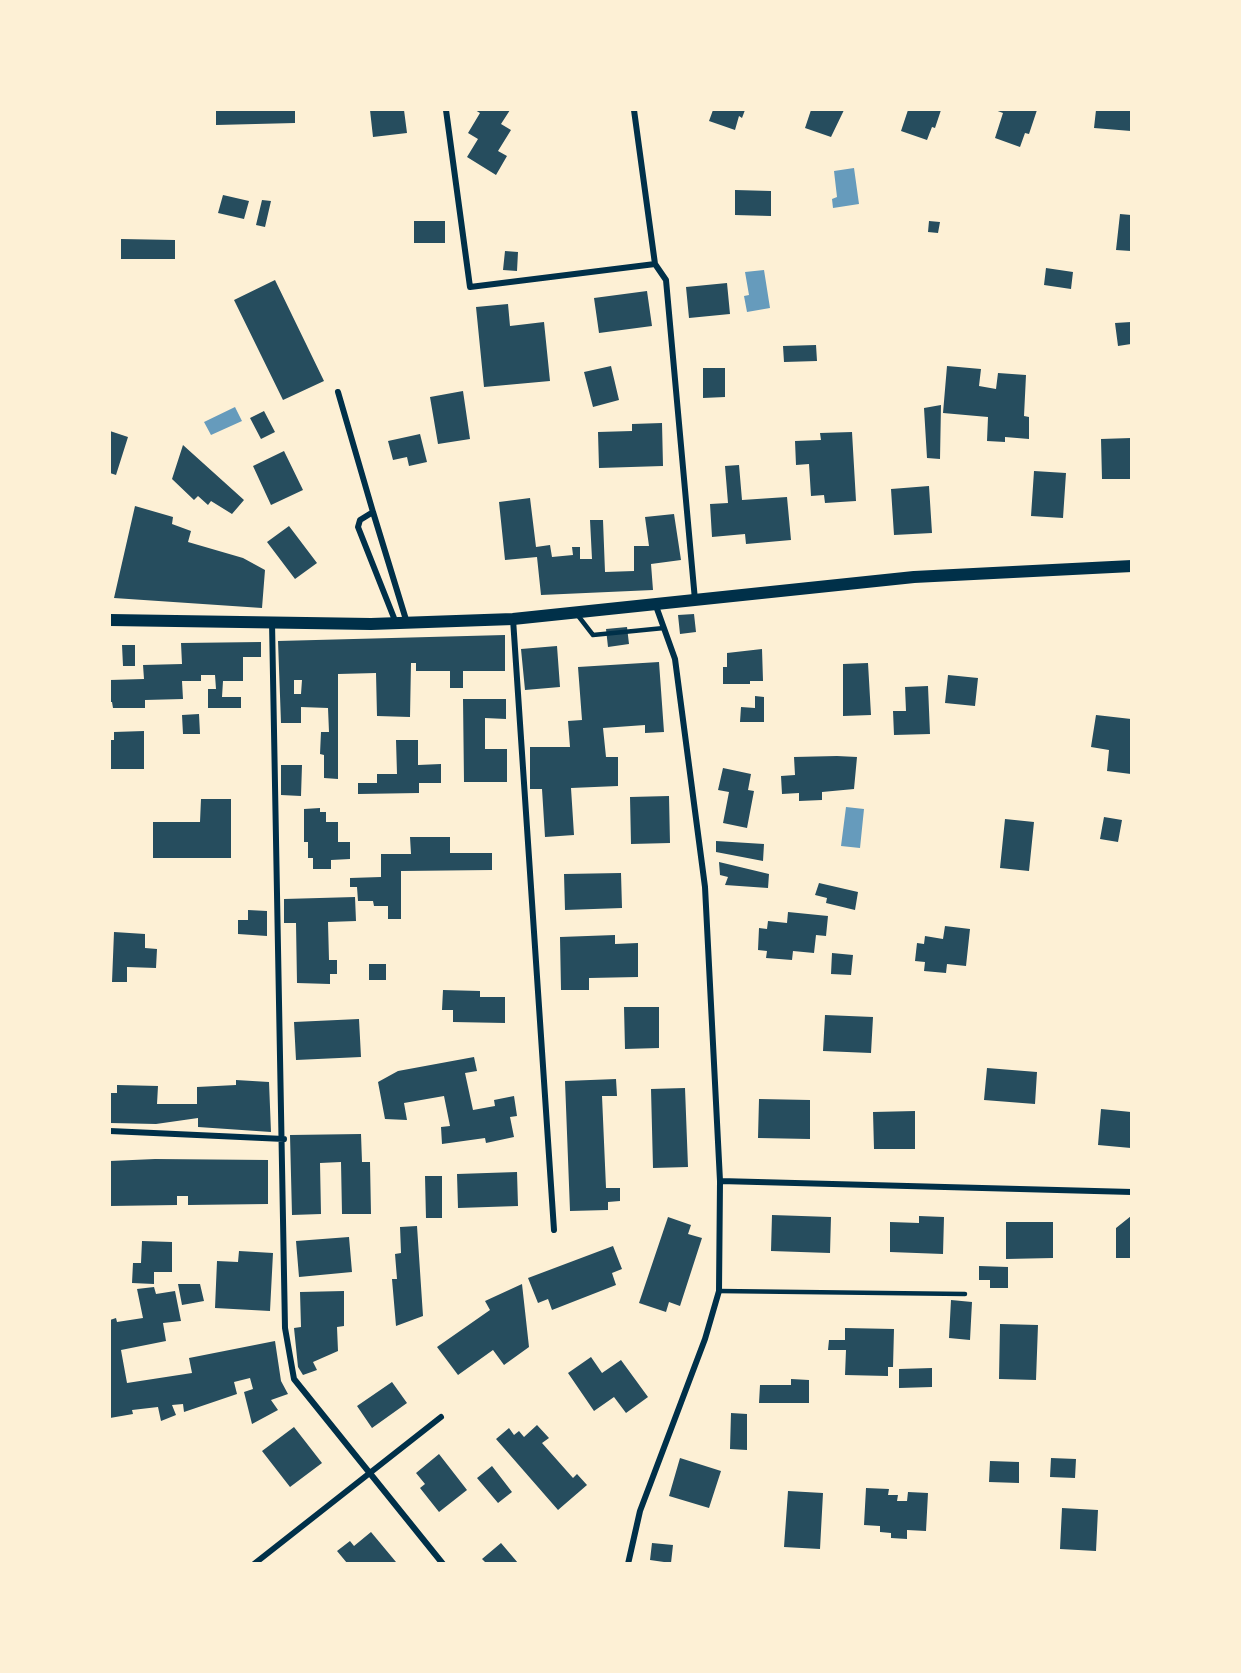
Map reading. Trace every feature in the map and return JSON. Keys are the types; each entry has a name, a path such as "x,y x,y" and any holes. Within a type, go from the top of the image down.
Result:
{"main road":[{"path":"110,620 402,623 513,620 914,577 1131,566"}],"street":[{"path":"446,110 470,287 655,264"},
{"path":"634,110 655,264 666,280 695,601"},
{"path":"338,392 402,623"},
{"path":"373,512 360,520 358,527 402,623"},
{"path":"628,1563 640,1511 705,1339 719,1291 720,1181 705,887 675,658 656,606"},
{"path":"513,620 554,1230"},
{"path":"272,621 284,1139 285,1328 294,1379 443,1563"},
{"path":"110,1131 284,1139"},
{"path":"720,1181 1131,1192"},
{"path":"254,1563 371,1474 441,1417"}],"lane":[{"path":"576,613 593,635 664,628"},
{"path":"719,1291 965,1294"}],"water":[{"path":"854,168 859,204 833,208 832,199 837,197 834,171"},
{"path":"764,270 770,308 747,312 744,296 749,295 745,272"},
{"path":"235,407 242,421 211,435 204,422"},
{"path":"846,807 864,809 860,848 841,846"}],"building":[{"path":"216,110 295,110 295,123 216,125"},
{"path":"370,110 404,110 407,133 373,137"},
{"path":"475,110 510,110 501,124 511,130 498,151 507,156 496,175 467,157 478,139 468,133 480,113"},
{"path":"713,110 745,110 742,118 739,116 735,130 709,121"},
{"path":"811,110 844,110 831,137 805,128"},
{"path":"908,110 941,110 935,128 932,127 927,140 901,131"},
{"path":"995,110 1037,110 1029,134 1025,133 1020,147 995,138 1003,113"},
{"path":"1096,110 1131,110 1131,131 1094,128"},
{"path":"735,190 771,191 771,216 735,215"},
{"path":"223,195 249,201 244,219 218,213"},
{"path":"262,200 271,201 265,227 256,225"},
{"path":"1120,214 1131,215 1131,251 1116,250"},
{"path":"414,221 445,221 445,243 414,243"},
{"path":"929,221 940,222 938,233 928,232"},
{"path":"121,239 175,240 175,259 121,259"},
{"path":"505,251 518,252 517,271 503,270"},
{"path":"1046,268 1073,272 1071,289 1044,285"},
{"path":"275,280 324,381 283,400 234,300"},
{"path":"727,283 730,314 689,318 686,287"},
{"path":"647,291 652,326 599,333 594,298"},
{"path":"508,304 510,326 544,322 550,381 484,387 476,307"},
{"path":"1131,322 1131,344 1118,346 1115,323"},
{"path":"816,345 817,361 784,362 783,346"},
{"path":"611,366 619,400 593,407 584,372"},
{"path":"947,366 981,369 979,386 996,389 998,373 1026,375 1024,416 1029,417 1029,439 1005,437 1005,442 987,441 988,417 943,413"},
{"path":"703,368 725,368 725,397 703,398"},
{"path":"463,391 470,439 438,444 430,397"},
{"path":"941,405 940,459 927,458 924,408"},
{"path":"264,411 275,432 261,439 250,418"},
{"path":"662,423 663,466 599,468 598,432 632,431 632,424"},
{"path":"110,431 128,437 116,475 110,473"},
{"path":"852,432 856,501 825,503 824,495 811,496 809,464 796,465 795,441 821,440 820,433"},
{"path":"420,434 427,462 409,466 407,457 393,460 388,441"},
{"path":"1131,438 1131,479 1102,479 1101,439"},
{"path":"183,445 244,500 232,514 211,501 208,505 198,496 194,500 172,479"},
{"path":"284,451 303,490 271,505 253,466"},
{"path":"739,465 742,500 787,497 791,540 746,544 745,534 712,537 710,504 728,503 725,466"},
{"path":"1034,471 1066,473 1063,518 1031,516"},
{"path":"929,486 932,533 894,535 891,489"},
{"path":"530,498 536,547 550,545 552,557 573,555 572,547 580,547 580,559 592,559 590,520 603,520 605,572 634,571 634,546 649,546 645,517 674,514 681,560 651,564 653,590 541,595 537,557 505,560 499,502"},
{"path":"135,506 173,517 172,524 191,531 188,542 243,558 265,570 262,608 114,598"},
{"path":"289,526 317,563 295,579 267,542"},
{"path":"694,614 696,632 680,634 678,615"},
{"path":"627,627 629,644 608,647 606,629"},
{"path":"505,635 505,671 463,671 463,688 450,688 450,671 416,671 416,663 411,663 410,717 377,716 376,673 338,674 338,779 324,778 324,755 320,754 321,732 329,732 328,708 301,707 301,723 281,723 278,641","holes":["294,680 302,680 301,694 294,694"]},
{"path":"261,642 261,657 243,657 243,681 223,681 222,697 241,697 241,708 208,708 208,689 216,689 215,675 201,675 201,681 182,681 183,699 145,700 145,708 113,708 110,702 110,680 144,679 143,665 182,664 181,643"},
{"path":"122,645 135,645 135,666 123,666"},
{"path":"557,646 560,687 525,690 521,649"},
{"path":"762,649 763,681 750,681 750,684 723,684 723,667 727,667 727,653"},
{"path":"659,662 664,732 645,733 645,725 603,728 606,757 618,757 618,786 571,788 574,835 545,837 542,789 530,789 530,747 570,747 568,721 582,720 578,667"},
{"path":"868,663 871,715 843,716 843,664"},
{"path":"948,675 978,678 975,706 945,703"},
{"path":"928,686 930,734 894,735 893,711 906,711 905,687"},
{"path":"755,696 764,697 764,722 740,722 741,707 755,708"},
{"path":"463,699 506,699 506,719 485,718 485,749 507,749 507,782 464,782"},
{"path":"199,714 200,734 183,734 182,715"},
{"path":"1096,715 1131,719 1131,774 1107,771 1109,750 1091,747"},
{"path":"144,731 144,769 110,769 110,740 114,740 114,732"},
{"path":"396,740 418,740 418,765 441,764 441,783 419,783 419,793 358,794 358,783 377,783 377,774 397,774"},
{"path":"794,757 857,757 854,789 822,792 822,800 799,801 799,793 782,794 781,776 795,775"},
{"path":"281,765 302,765 301,796 281,795"},
{"path":"723,768 751,774 748,790 754,791 747,828 723,823 729,792 718,790"},
{"path":"669,796 670,843 631,844 630,797"},
{"path":"201,799 231,799 231,858 153,858 153,822 200,822"},
{"path":"320,808 320,812 326,812 326,822 338,822 338,842 350,842 350,859 331,860 331,869 313,869 313,858 308,858 308,842 304,842 304,809"},
{"path":"1104,817 1122,820 1118,842 1100,839"},
{"path":"1005,819 1034,822 1029,871 1000,868"},
{"path":"410,837 450,837 450,853 492,853 492,870 401,871 401,919 388,919 388,906 374,906 373,901 358,901 357,887 350,887 350,878 381,877 381,854 411,854"},
{"path":"716,841 764,844 763,861 716,852"},
{"path":"719,862 769,874 768,888 725,885 728,877 720,875"},
{"path":"621,873 622,908 565,910 564,874"},
{"path":"819,883 858,892 855,910 826,903 827,898 815,895"},
{"path":"355,897 356,921 328,922 329,960 337,960 337,974 330,974 330,984 297,983 296,923 284,923 284,899"},
{"path":"248,910 267,911 267,936 238,934 238,920 248,920"},
{"path":"788,912 828,916 826,936 816,935 814,953 793,951 792,960 766,958 767,951 758,950 759,928 767,929 768,921 787,923"},
{"path":"945,926 970,929 966,966 947,964 946,973 924,971 925,962 915,961 917,943 924,944 925,936 943,939"},
{"path":"114,932 145,934 145,948 157,949 156,968 127,967 127,982 112,982"},
{"path":"615,935 615,944 638,943 638,977 589,978 589,990 561,990 560,937"},
{"path":"832,953 853,955 851,975 831,974"},
{"path":"369,964 386,964 386,980 369,980"},
{"path":"443,990 480,991 480,997 505,997 505,1023 453,1022 453,1010 442,1010"},
{"path":"624,1007 659,1007 659,1048 625,1049"},
{"path":"825,1015 873,1017 871,1053 823,1051"},
{"path":"359,1019 361,1057 296,1060 294,1022"},
{"path":"474,1057 477,1071 465,1073 473,1110 495,1106 494,1100 514,1096 517,1116 510,1117 514,1137 486,1143 485,1138 442,1144 441,1127 450,1126 444,1096 404,1103 407,1120 385,1119 378,1082 398,1071"},
{"path":"987,1068 1037,1072 1035,1104 984,1100"},
{"path":"616,1079 617,1096 602,1096 606,1188 620,1188 620,1201 608,1202 608,1210 570,1211 565,1081"},
{"path":"236,1080 269,1082 271,1132 198,1127 198,1118 156,1124 110,1123 110,1093 117,1093 117,1085 158,1086 157,1104 197,1104 197,1087 236,1085"},
{"path":"685,1088 688,1167 653,1168 651,1089"},
{"path":"759,1099 810,1100 810,1139 758,1138"},
{"path":"1101,1109 1131,1112 1131,1148 1098,1145"},
{"path":"915,1111 915,1149 874,1149 873,1112"},
{"path":"361,1134 362,1162 370,1162 371,1214 342,1214 341,1162 320,1163 321,1214 292,1215 290,1135"},
{"path":"268,1160 268,1204 188,1205 188,1196 177,1196 177,1205 110,1206 110,1161"},
{"path":"517,1172 518,1206 458,1208 457,1174"},
{"path":"425,1176 442,1176 442,1218 426,1218"},
{"path":"772,1215 831,1217 830,1253 771,1251"},
{"path":"919,1216 944,1217 943,1254 890,1252 890,1222 919,1223"},
{"path":"1131,1216 1131,1258 1116,1258 1116,1228"},
{"path":"668,1217 691,1225 688,1234 702,1238 680,1306 669,1302 666,1312 639,1303"},
{"path":"1006,1222 1053,1222 1053,1258 1006,1259"},
{"path":"417,1226 423,1316 396,1326 392,1279 397,1279 395,1254 401,1253 400,1227"},
{"path":"349,1237 352,1272 299,1277 296,1241"},
{"path":"142,1241 172,1242 172,1272 154,1272 154,1284 132,1283 133,1263 141,1263"},
{"path":"613,1246 622,1269 612,1273 616,1285 552,1310 548,1299 538,1303 528,1278"},
{"path":"239,1251 273,1253 270,1311 215,1308 217,1261 238,1262"},
{"path":"979,1266 1008,1267 1008,1288 990,1288 990,1280 979,1280"},
{"path":"178,1284 200,1284 204,1301 182,1305"},
{"path":"522,1284 529,1347 504,1365 493,1350 458,1375 437,1347 490,1310 485,1301"},
{"path":"154,1287 156,1294 175,1291 181,1321 163,1323 166,1341 121,1350 127,1383 192,1373 189,1358 275,1341 281,1381 288,1394 271,1400 278,1410 252,1424 244,1392 253,1389 250,1378 234,1382 237,1394 184,1412 183,1404 172,1405 176,1415 161,1421 158,1407 132,1410 133,1414 110,1418 110,1320 116,1318 117,1322 143,1318 137,1289"},
{"path":"344,1291 344,1326 337,1327 338,1351 313,1362 317,1370 303,1375 298,1367 294,1328 301,1327 300,1292"},
{"path":"951,1300 972,1302 970,1340 949,1338"},
{"path":"1000,1324 1038,1325 1036,1380 999,1379"},
{"path":"845,1328 894,1329 893,1367 888,1367 888,1376 845,1375 846,1350 828,1350 829,1340 845,1340"},
{"path":"591,1357 602,1373 621,1360 648,1397 626,1413 614,1397 594,1411 568,1373"},
{"path":"932,1368 932,1387 899,1388 899,1369"},
{"path":"791,1379 809,1380 809,1403 759,1403 760,1385 791,1385"},
{"path":"392,1382 407,1403 372,1428 357,1406"},
{"path":"731,1413 747,1414 747,1450 730,1449"},
{"path":"537,1425 549,1438 542,1443 573,1478 577,1474 587,1485 558,1510 496,1439 509,1428 514,1435 519,1431 524,1437"},
{"path":"294,1427 322,1463 290,1487 262,1451"},
{"path":"439,1454 467,1490 439,1512 420,1488 425,1484 416,1473"},
{"path":"680,1458 721,1471 709,1508 669,1496"},
{"path":"1051,1458 1076,1459 1075,1478 1050,1477"},
{"path":"990,1461 1019,1462 1019,1483 989,1482"},
{"path":"492,1466 512,1492 498,1503 477,1478"},
{"path":"866,1488 889,1489 888,1495 898,1495 897,1501 907,1501 908,1492 928,1493 926,1531 907,1530 907,1539 891,1538 891,1533 880,1532 880,1526 864,1525"},
{"path":"788,1491 823,1493 820,1549 784,1547"},
{"path":"1062,1508 1098,1510 1096,1551 1060,1549"},
{"path":"371,1532 396,1562 347,1563 337,1551 350,1541 354,1546"},
{"path":"501,1543 518,1563 486,1563 482,1559"},
{"path":"652,1543 673,1545 671,1563 650,1560"}]}
